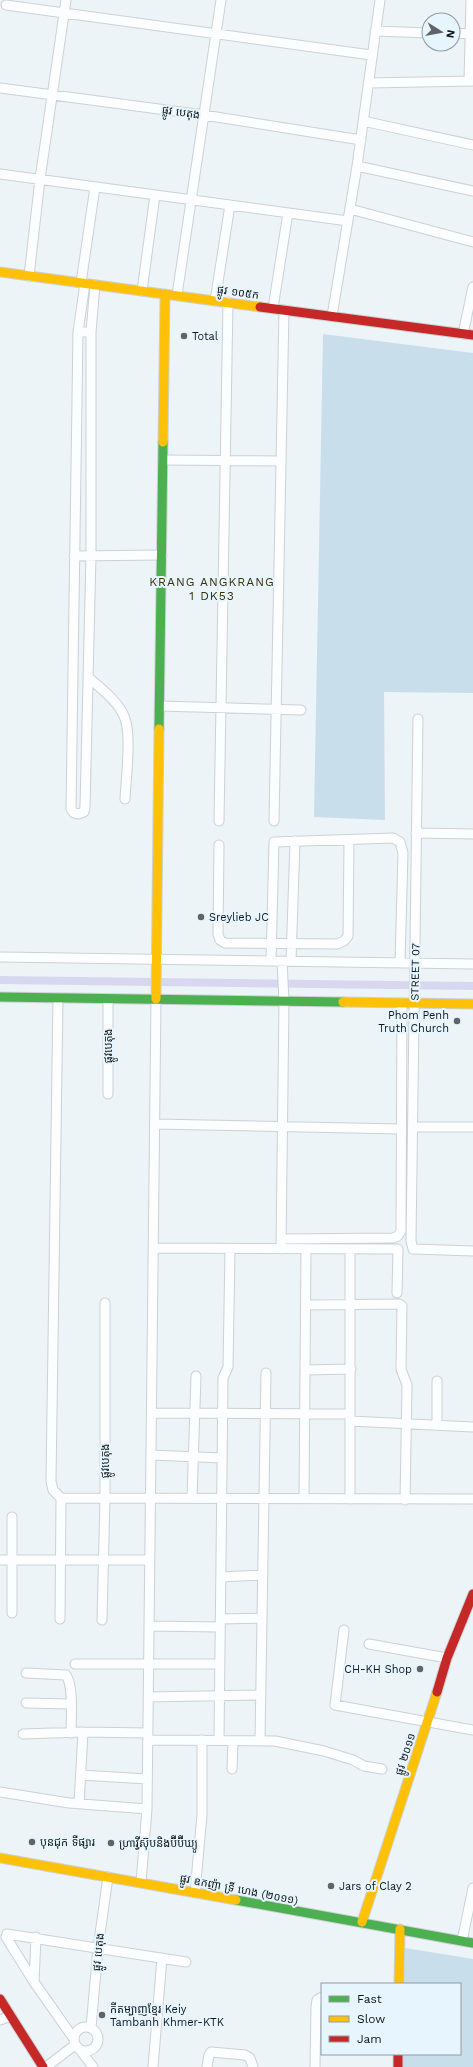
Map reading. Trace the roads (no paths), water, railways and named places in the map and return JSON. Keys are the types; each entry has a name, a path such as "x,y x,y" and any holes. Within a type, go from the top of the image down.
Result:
{"main road":[{"name":"ផ្លូវ ១០៥ក","path":"0,272 473,335"},
{"path":"156,995 165,294"},
{"path":"0,997 108,999 156,995 284,997 402,1003 414,1000 473,1004"},
{"name":"ផ្លូវ ២០១១","path":"362,1922 428,1722 446,1658 473,1594"},
{"name":"ផ្លូវ ឧកញ៉ា ទ្រី ហេង (២០១១)","path":"0,1858 141,1882 281,1910 362,1922 473,1944"},
{"path":"400,1929 400,1983"},
{"path":"0,1999 44,2067"},
{"path":"398,2055 398,2067"}],"street":[{"path":"29,276 40,179 66,0"},
{"path":"177,295 221,0"},
{"path":"332,316 350,209 380,0"},
{"path":"368,83 471,81 471,0"},
{"path":"6,5 216,35 372,55"},
{"path":"375,31 421,32"},
{"path":"461,33 470,34"},
{"name":"ផ្លូវ បេតុង","path":"0,88 204,115 360,140"},
{"path":"363,121 473,145"},
{"path":"356,166 473,191"},
{"path":"0,174 348,221"},
{"path":"95,187 78,332 71,808 74,813 78,814 84,812 86,807 91,555 91,332 95,285"},
{"path":"142,291 155,195"},
{"path":"215,301 230,205"},
{"path":"350,209 473,242"},
{"path":"273,308 288,213"},
{"path":"463,334 473,287"},
{"path":"219,821 228,302"},
{"path":"274,821 284,310"},
{"path":"78,332 91,332"},
{"path":"163,460 281,462"},
{"path":"74,556 162,555"},
{"path":"88,677 115,702 124,715 127,728 125,799"},
{"path":"160,706 301,710"},
{"name":"STREET 07","path":"418,719 411,1241 413,1249 473,1250"},
{"path":"416,833 473,834"},
{"path":"271,961 273,845 277,841 349,841 393,838 400,842 403,853 400,963"},
{"path":"282,1249 285,964 291,944 295,841"},
{"path":"220,845 218,934 220,940 225,943 337,944 344,941 348,936 349,841"},
{"path":"0,957 157,962 271,961 285,964 400,963 415,967 473,964"},
{"path":"141,1882 147,1809 156,995"},
{"path":"58,998 51,1481 53,1490 61,1498 60,1619"},
{"name":"ផ្លូវបេតុង","path":"108,999 108,1094"},
{"path":"282,1240 393,1238 398,1236 401,1231 400,1128 402,1003"},
{"path":"155,1124 283,1128 400,1128"},
{"path":"413,1127 473,1127"},
{"path":"153,1248 398,1249 397,1293"},
{"path":"219,1740 222,1412 223,1378 228,1367 230,1249"},
{"path":"304,1498 306,1249"},
{"path":"350,1249 350,1499"},
{"name":"ផ្លូវបេតុង","path":"102,1620 105,1497 105,1303"},
{"path":"306,1305 399,1304 402,1306 401,1370 407,1385 405,1500"},
{"path":"305,1370 351,1369"},
{"path":"260,1741 266,1373"},
{"path":"192,1498 196,1376"},
{"path":"437,1381 437,1425"},
{"path":"152,1413 305,1413 407,1423 473,1427"},
{"path":"151,1455 222,1458"},
{"path":"61,1498 473,1499"},
{"path":"12,1517 12,1613"},
{"path":"0,1560 150,1560"},
{"path":"221,1577 263,1575"},
{"path":"149,1626 220,1623 262,1618"},
{"path":"344,1630 335,1705 473,1730"},
{"path":"369,1644 446,1658"},
{"path":"74,1664 220,1664"},
{"path":"26,1673 66,1675 68,1679 71,1704 71,1733"},
{"path":"148,1697 261,1695"},
{"path":"26,1703 71,1704"},
{"path":"23,1734 83,1732 202,1740 274,1741 324,1751 353,1760 364,1766 382,1769"},
{"path":"79,1804 83,1732"},
{"path":"195,1892 202,1815 202,1740"},
{"path":"232,1740 232,1769"},
{"path":"81,1775 147,1779"},
{"path":"0,1792 79,1804 147,1809"},
{"name":"ផ្លូវ បេតុង","path":"91,2028 98,1948 108,1876"},
{"path":"462,1942 473,1888"},
{"path":"93,2067 34,1982 6,1936 8,1933 186,1962"},
{"path":"34,1982 36,1937"},
{"path":"153,2067 162,1958"},
{"path":"315,2067 316,2007 317,2000 321,1998"},
{"path":"0,2020 11,2016"},
{"path":"44,2067 77,2045 80,2029 91,2028 98,2038 96,2046 90,2051 77,2045"},
{"path":"207,2067 208,2054 211,2052 244,2055 250,2058 253,2067"}],"waterway":[{"path":"0,980 473,986"}],"place":[{"name":"Total","path":"184,336"},
{"name":"Sreylieb JC","path":"201,917"},
{"name":"Phom Penh Truth Church","path":"457,1021"},
{"name":"CH-KH Shop","path":"420,1669"},
{"name":"បុនជុក ទីផ្សារ","path":"32,1842"},
{"name":"ហ្រាវ្វីស៊ុបនិងប៊ីប៊ីឃ្យូ","path":"111,1843"},
{"name":"Jars of Clay 2","path":"331,1886"},
{"name":"កីតម្បាញខ្មែរ Keiy Tambanh Khmer-KTK","path":"102,2015"}],"district":[{"name":"KRANG ANGKRANG 1 DK53","path":"212,589"}]}
